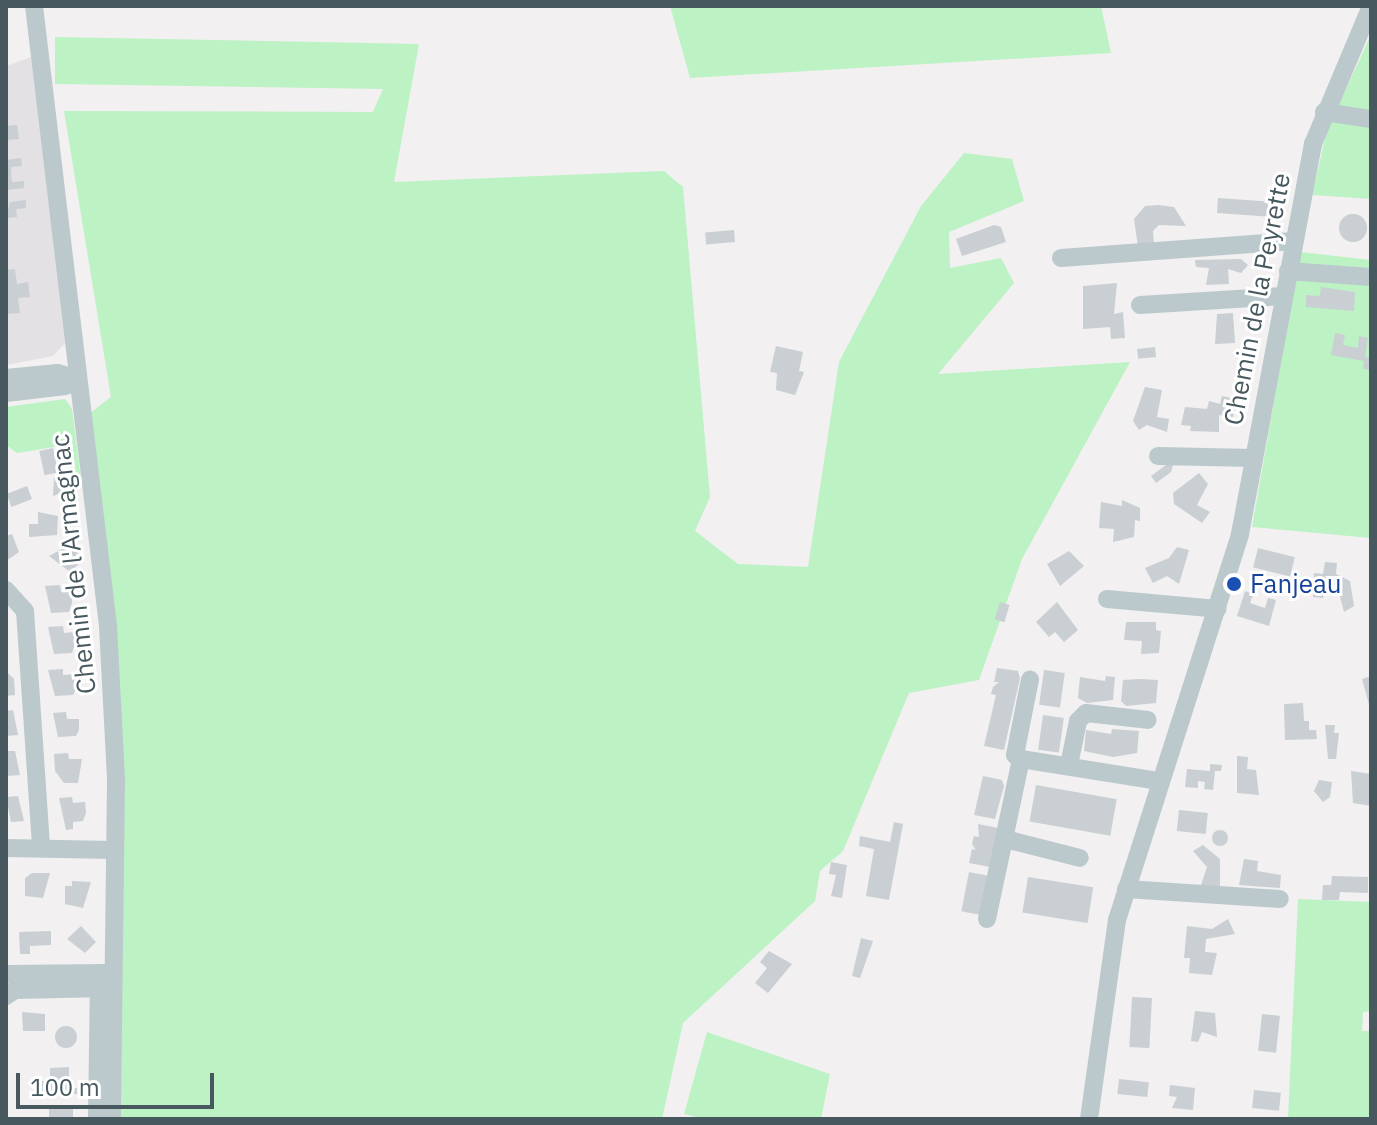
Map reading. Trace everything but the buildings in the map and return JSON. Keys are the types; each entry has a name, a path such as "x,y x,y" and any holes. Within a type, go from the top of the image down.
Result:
{"street":[{"name":"Chemin de l'Armagnac","path":"34,6 109,640 116,781 106,980 112,1119"},
{"name":"Chemin de la Peyrette","path":"1089,1119 1126,889 1240,534 1293,241 1324,112 1371,6"},
{"path":"1324,112 1371,119"},
{"path":"1061,258 1293,241"},
{"path":"1288,271 1371,277"},
{"path":"1140,305 1284,296"},
{"path":"6,378 66,374 81,393"},
{"path":"6,393 61,385 81,393"},
{"path":"1158,456 1254,458"},
{"path":"6,590 22,601 25,611 41,848"},
{"path":"1107,599 1218,609"},
{"path":"1030,679 1015,755 1021,759 1159,781"},
{"path":"1069,765 1078,721 1086,713 1148,720"},
{"path":"987,919 1021,759"},
{"path":"1005,839 1080,858"},
{"path":"6,848 113,850"},
{"path":"1126,889 1280,899"},
{"path":"6,974 106,980"},
{"path":"6,996 15,990 106,980"},
{"path":"97,1119 106,980"}],"shaded area":[{"path":"31,57 67,341 53,356 6,365 6,66"}],"green space":[{"path":"670,6 1101,6 1111,53 690,78"},
{"path":"1371,35 1371,199 1312,195 1327,130"},
{"path":"55,37 419,44 394,182 664,171 683,187 710,497 695,531 738,564 808,567 839,362 921,206 964,153 1012,159 1024,201 949,232 950,268 1001,258 1014,283 938,374 1130,362 1022,559 979,680 909,693 843,851 820,871 815,901 683,1023 662,1119 119,1119 115,808 85,417 111,397 64,111 373,112 383,89 55,84"},
{"path":"1300,252 1371,260 1371,538 1252,527"},
{"path":"65,399 72,409 82,486 69,490 60,446 17,453 6,445 6,407"},
{"path":"1298,899 1371,902 1371,1011 1363,1012 1362,1031 1371,1031 1371,1119 1288,1119"},
{"path":"707,1032 830,1074 821,1119 705,1119 684,1114"}],"place":[{"name":"Fanjeau","path":"1234,584"}]}
